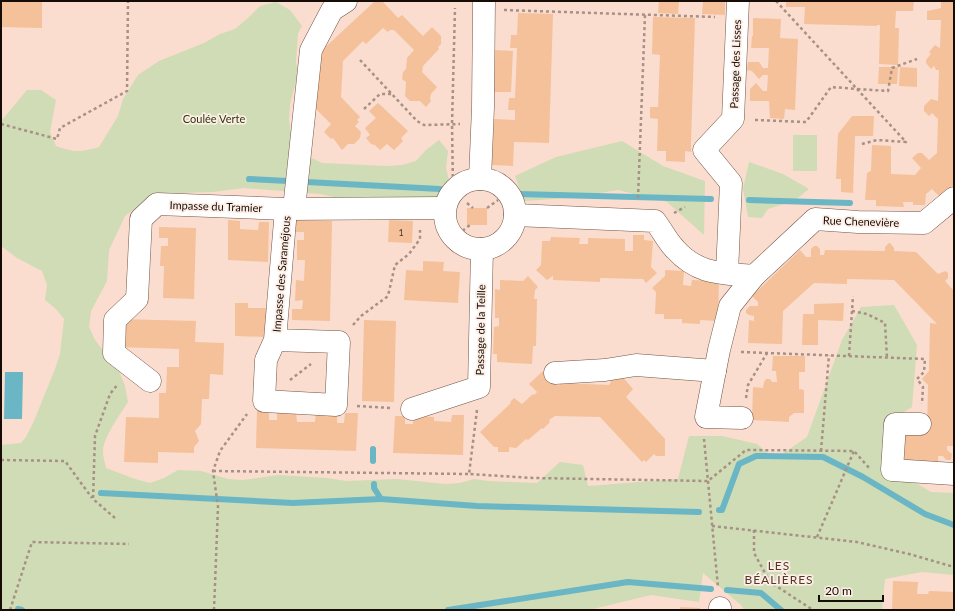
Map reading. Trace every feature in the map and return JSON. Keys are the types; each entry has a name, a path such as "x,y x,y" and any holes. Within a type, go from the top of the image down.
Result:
{"street":[{"path":"290,209 311,50 332,10 346,1"},
{"path":"480,178 483,107 484,5"},
{"name":"Passage des Lisses","path":"727,273 731,183 704,150 733,120 738,9"},
{"path":"480,178 495,182 507,192 513,203 515,215 509,234 496,245 482,249 466,247 462,232 448,230 445,220 449,200 461,184 480,178"},
{"name":"Rue Chenevière","path":"754,276 814,219 858,222 924,223 954,198"},
{"name":"Impasse du Tramier","path":"150,381 114,352 115,320 137,299 141,219 157,204 290,209 449,200"},
{"name":"Impasse des Saraméjous","path":"275,340 339,342 336,405 264,401 266,360 275,340 290,209"},
{"path":"515,215 656,221 674,249 694,266 705,270 754,276"},
{"name":"Passage de la Teille","path":"401,408 479,387 482,249"},
{"path":"742,418 706,417 730,306 754,276"},
{"path":"555,373 605,370 636,365 715,371"},
{"path":"920,424 895,424 892,470 954,474"}],"path":[{"path":"1,124 57,139 60,128 127,91 128,1"},
{"path":"776,1 906,142 877,140 862,144"},
{"path":"484,5 645,15 738,9"},
{"path":"449,200 455,8"},
{"path":"637,205 645,15"},
{"path":"733,120 806,122 831,87 888,91 892,68 917,59"},
{"path":"360,60 417,121 424,125 452,124"},
{"path":"364,109 380,94 393,94"},
{"path":"849,356 853,296"},
{"path":"852,311 867,314 885,323 887,358"},
{"path":"746,352 924,359 924,372 917,379 923,387 920,424"},
{"path":"742,418 748,385 768,352"},
{"path":"821,451 829,355"},
{"path":"93,499 95,436 110,394 133,368"},
{"path":"469,474 479,387"},
{"path":"336,405 401,408"},
{"path":"706,417 703,433 720,609"},
{"path":"213,471 469,474 533,478 708,481 746,450 854,451 873,472"},
{"path":"817,537 854,451"},
{"path":"1,460 66,462 93,499 115,518"},
{"path":"214,610 218,507 216,488"},
{"path":"712,526 857,542 909,554 954,567"},
{"path":"754,530 754,553 770,582 813,610"},
{"path":"10,610 32,542 129,544"}],"green space":[{"name":"Coulée Verte","path":"276,2 290,10 302,26 298,33 296,61 298,74 290,104 289,120 291,133 310,157 322,163 387,166 402,165 416,161 426,150 439,140 448,151 446,168 450,184 443,198 338,198 321,194 244,188 213,192 180,193 166,196 136,208 125,216 109,250 107,281 91,311 89,327 95,340 119,371 125,386 128,402 112,426 104,446 103,452 106,468 150,483 164,478 178,470 201,471 228,479 243,480 279,475 327,478 346,481 397,479 445,484 460,483 474,479 537,483 560,462 583,465 588,486 678,479 689,436 722,436 757,444 775,459 807,437 842,340 861,307 894,305 917,345 912,407 893,419 886,465 931,492 954,493 954,575 922,572 885,579 882,610 744,610 741,605 703,573 699,602 651,595 589,610 1,610 1,445 21,443 26,437 34,421 60,354 64,319 56,309 45,300 47,285 42,271 17,258 1,246 1,121 27,90 41,90 56,100 50,132 56,146 68,150 78,151 99,147 118,116 123,99 138,75 159,61 204,43 220,34 235,29 260,6"},
{"path":"793,135 817,135 817,171 793,171"},
{"path":"622,141 663,166 705,181 704,235 667,202 618,190 569,198 524,201 515,176 556,157"},
{"path":"749,162 783,174 809,189 794,201 768,209 762,218 748,217 743,189"}],"water":[{"path":"5,372 23,372 22,419 4,419"}],"building":[{"path":"1,1 42,1 42,28 1,27"},
{"path":"375,1 382,1 398,18 402,15 423,36 432,27 441,36 441,44 438,47 439,49 423,66 422,72 437,87 431,94 431,101 426,107 420,101 410,101 405,96 406,82 402,79 403,72 406,69 407,58 414,50 394,30 390,30 388,32 383,28 366,44 363,41 343,61 341,97 360,117 357,120 359,122 355,126 361,132 360,138 354,144 348,144 342,150 333,138 331,139 324,132 331,124 316,109 319,53"},
{"path":"659,1 679,1 678,14 658,13"},
{"path":"703,1 725,1 725,15 702,14"},
{"path":"786,1 914,1 913,11 896,11 895,28 899,28 898,65 879,64 880,25 804,24 805,7 786,7"},
{"path":"941,1 954,1 954,184 940,197 932,189 926,194 925,205 913,205 913,202 903,202 904,207 876,206 876,200 865,200 867,173 871,171 872,145 891,146 891,174 915,175 921,168 912,158 918,153 922,153 929,160 937,153 938,119 932,113 929,116 924,111 924,106 931,99 938,101 939,70 936,70 934,66 931,69 926,63 926,60 931,54 929,52 935,45 940,48 941,20 927,20 927,11 941,8"},
{"path":"518,13 553,14 549,143 514,142 513,166 492,165 494,119 515,120 515,110 508,110 509,98 515,98 517,48 510,48 511,35 517,35"},
{"path":"653,17 695,18 691,152 685,151 685,162 666,161 666,151 657,151 658,119 650,118 650,107 658,107 660,55 652,54"},
{"path":"753,18 781,19 780,38 798,39 795,110 785,109 784,119 770,118 769,101 750,101 750,89 756,83 763,91 767,91 768,75 763,75 759,79 752,71 747,70 748,62 759,62 763,68 768,68 769,48 751,48"},
{"path":"494,50 513,51 511,92 492,92"},
{"path":"879,67 898,67 897,84 878,84"},
{"path":"900,67 917,68 917,87 899,86"},
{"path":"378,103 408,131 401,138 403,141 394,150 387,144 380,150 375,145 371,144 366,138 370,135 365,128 376,118 369,111"},
{"path":"852,116 874,116 873,136 855,136 853,193 841,192 841,179 836,179 838,134"},
{"path":"467,208 487,208 487,225 467,225"},
{"path":"228,220 240,221 240,229 258,230 259,222 269,222 268,262 228,260"},
{"path":"295,220 332,221 330,321 292,320 292,309 302,309 303,300 295,301 296,280 304,281 305,260 297,260 297,240 304,240 304,232 295,232"},
{"path":"389,220 413,221 412,243 388,242"},
{"path":"159,227 196,228 194,299 163,298 164,266 160,266 161,246 168,246 168,238 159,238"},
{"path":"633,235 644,235 644,240 653,241 651,267 657,273 646,283 643,279 600,278 600,282 553,280 553,276 547,280 536,270 541,265 542,241 550,241 551,237 580,238 579,244 588,244 588,238 625,239 625,251 633,251"},
{"path":"889,243 894,248 894,251 916,252 938,274 945,271 948,273 948,278 945,281 954,291 954,446 947,446 947,450 952,454 951,460 946,460 943,456 938,456 938,467 904,467 905,433 927,433 928,385 922,379 929,371 930,323 937,324 894,280 847,279 847,284 814,283 783,311 782,344 748,343 749,320 754,321 754,316 746,313 746,310 750,306 758,306 758,302 752,296 800,250 806,257 811,257 811,249 814,246 817,246 820,249 820,255 824,255 825,250 885,251 885,247"},
{"path":"423,261 444,262 443,271 460,272 458,303 404,300 406,270 423,271"},
{"path":"665,270 684,271 683,285 691,286 692,280 719,281 718,321 700,320 700,324 682,323 682,319 664,319 664,314 655,314 656,292 652,288 665,276"},
{"path":"528,276 538,287 535,290 534,299 537,299 536,346 533,346 532,364 497,362 497,354 493,354 494,327 499,326 499,318 495,318 495,289 500,290 500,280 523,281"},
{"path":"235,303 248,303 248,308 267,308 266,337 235,336"},
{"path":"844,303 843,321 818,320 818,345 802,345 803,314 814,314 814,304"},
{"path":"119,319 196,321 195,342 224,343 223,375 210,374 209,399 202,399 201,424 195,431 199,441 194,447 194,453 158,452 158,463 124,462 126,417 159,418 159,393 166,393 167,367 179,367 179,349 118,347"},
{"path":"364,320 396,321 394,402 362,401"},
{"path":"773,356 805,356 805,372 799,372 799,389 804,390 804,413 794,413 789,417 789,422 752,420 753,387 763,388 766,379 770,379 772,382 777,382 776,371 772,371"},
{"path":"543,371 558,386 562,383 609,385 611,380 619,373 633,389 626,397 665,439 665,456 656,456 654,454 646,462 644,460 642,462 600,417 555,416 549,420 550,422 543,429 542,428 528,440 526,439 516,448 509,447 509,452 498,452 498,447 494,447 480,432 511,403 510,402 514,398 522,404 533,394 534,395 537,392 529,384"},
{"path":"257,410 269,410 269,420 277,420 277,411 296,412 297,422 315,422 316,412 337,414 337,423 344,423 345,413 358,413 356,451 256,448"},
{"path":"452,415 464,415 463,455 393,453 395,416 405,416 405,424 413,424 414,416 434,417 434,421 451,422"},
{"path":"893,581 918,582 917,594 928,594 929,591 954,592 954,610 892,610"},
{"path":"680,607 700,608 700,610 680,610"}],"waterway":[{"path":"249,179 440,189"},
{"path":"518,194 711,199"},
{"path":"749,200 850,203"},
{"path":"373,449 373,461"},
{"path":"719,510 722,510 739,464 756,456 823,457 863,477 925,514 954,525"},
{"path":"374,484 374,488 381,499 477,506 699,512"},
{"path":"101,493 293,503 381,499"},
{"path":"448,610 628,582 711,589"},
{"path":"727,590 761,593 781,610"},
{"path":"18,609 22,610"}],"district":[{"name":"LES BÉALIÈRES","path":"779,572"}]}
